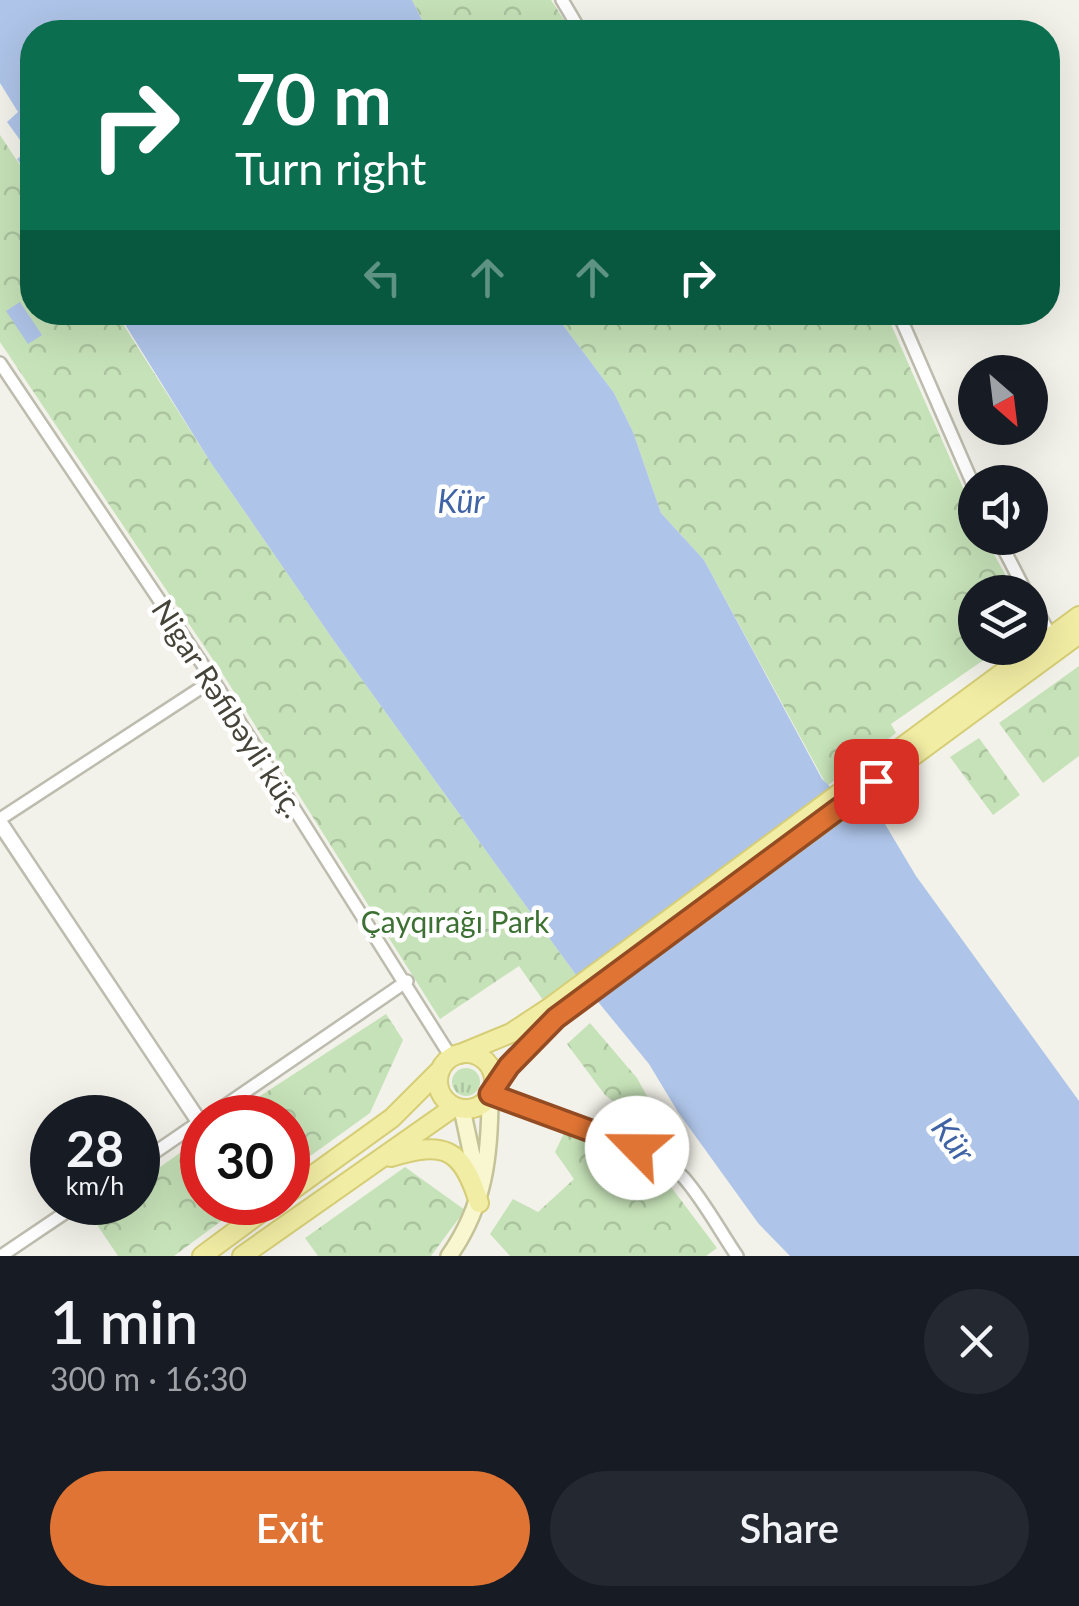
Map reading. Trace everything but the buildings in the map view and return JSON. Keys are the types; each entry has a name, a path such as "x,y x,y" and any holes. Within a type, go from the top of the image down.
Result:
{"main road":[{"path":"310,1177 392,1118 450,1061 553,1013 904,752 1079,616"},
{"path":"904,752 1079,634"},
{"path":"242,1256 366,1165 458,1108 478,1106 553,1013"},
{"path":"449,1256 479,1203 489,1148 491,1068 478,1056 450,1061"},
{"path":"450,1061 438,1088 458,1108 478,1175 479,1203"},
{"path":"366,1165 410,1151 441,1148 465,1168 479,1203"},
{"path":"202,1256 240,1225"}],"street":[{"path":"904,325 965,465"},
{"name":"Nigar Rəfibəyli küç.","path":"0,363 4,378 212,680 407,982 450,1061"},
{"path":"1048,631 1051,636"},
{"path":"185,1095 0,821 212,680"},
{"path":"242,1095 407,982"},
{"path":"490,1094 577,1123 667,1164 692,1189 737,1256"},
{"path":"1,1256 46,1225"}],"green space":[{"path":"412,0 551,0 564,20 422,20"},
{"name":"Çayqırağı Park","path":"0,135 20,165 20,325 124,325 211,463 334,641 576,975 543,1000 519,966 440,1019 224,676 0,342"},
{"path":"563,325 891,325 958,476 958,555 994,555 1006,575 958,575 958,665 976,665 891,724 896,733 827,786 704,560 661,513 633,432 614,393"},
{"path":"1079,666 1079,756 1043,783 999,723"},
{"path":"979,738 1020,795 993,815 950,757"},
{"path":"386,1014 403,1040 370,1113 310,1156 310,1095 262,1095"},
{"path":"590,1023 637,1078 658,1116 639,1122 605,1095 567,1044"},
{"path":"466,1068 476,1072 480,1082 476,1092 466,1096 456,1092 452,1082 456,1072"},
{"path":"566,1129 659,1171 717,1248 706,1256 510,1256 490,1234 513,1199 538,1212 574,1179 555,1152"},
{"path":"180,1153 180,1225 216,1225 174,1256 118,1256 97,1225 160,1225 160,1167"},
{"path":"405,1167 465,1210 431,1256 318,1256 305,1238"}],"water":[{"path":"0,0 412,0 422,20 20,20 20,140 7,122 18,112 0,83"},
{"path":"20,302 20,325 35,325 42,335 28,344 6,311"},
{"name":"Kür","path":"125,325 563,325 614,393 633,432 661,513 704,560 822,779 840,796 876,809 916,876 1079,1101 1079,1256 790,1256 758,1223 678,1112 649,1064 576,975 334,641 211,463"}],"route":[{"path":"637,1148 490,1094 509,1066 556,1018 876,781"}]}
